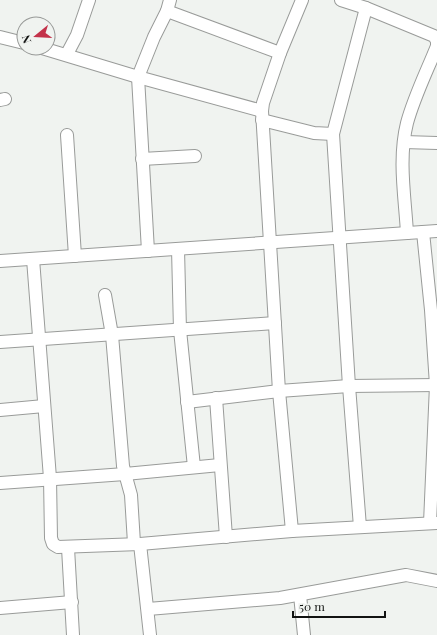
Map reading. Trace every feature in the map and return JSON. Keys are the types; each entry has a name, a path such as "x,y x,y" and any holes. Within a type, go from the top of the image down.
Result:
{"street":[{"path":"67,54 77,35 89,0"},
{"path":"292,530 279,391 262,115 280,53 302,0"},
{"path":"341,0 366,8 434,36 437,41 437,46 407,122 404,142 403,169 407,233"},
{"path":"148,251 138,77 154,37 169,6 280,53"},
{"path":"360,527 349,386 333,134 366,8"},
{"path":"0,37 16,41"},
{"path":"56,51 262,115 314,133 333,134"},
{"path":"67,135 75,256"},
{"path":"404,142 437,143"},
{"path":"142,159 195,156"},
{"path":"0,261 437,231"},
{"path":"33,258 38,340 50,478 51,538 53,544 58,547 68,548 137,544 292,530 434,523 436,385 434,310 423,232"},
{"path":"178,249 180,330 194,467"},
{"path":"105,294 112,335 125,474 131,495 137,544 148,609 150,635"},
{"path":"0,342 275,324"},
{"path":"187,402 279,391 349,386 436,385"},
{"path":"216,398 226,537"},
{"path":"0,410 44,406"},
{"path":"0,483 50,478 125,474 220,465"},
{"path":"68,548 73,635"},
{"path":"148,609 300,595 406,575 437,581"},
{"path":"300,595 304,635"},
{"path":"0,608 72,602"}]}
